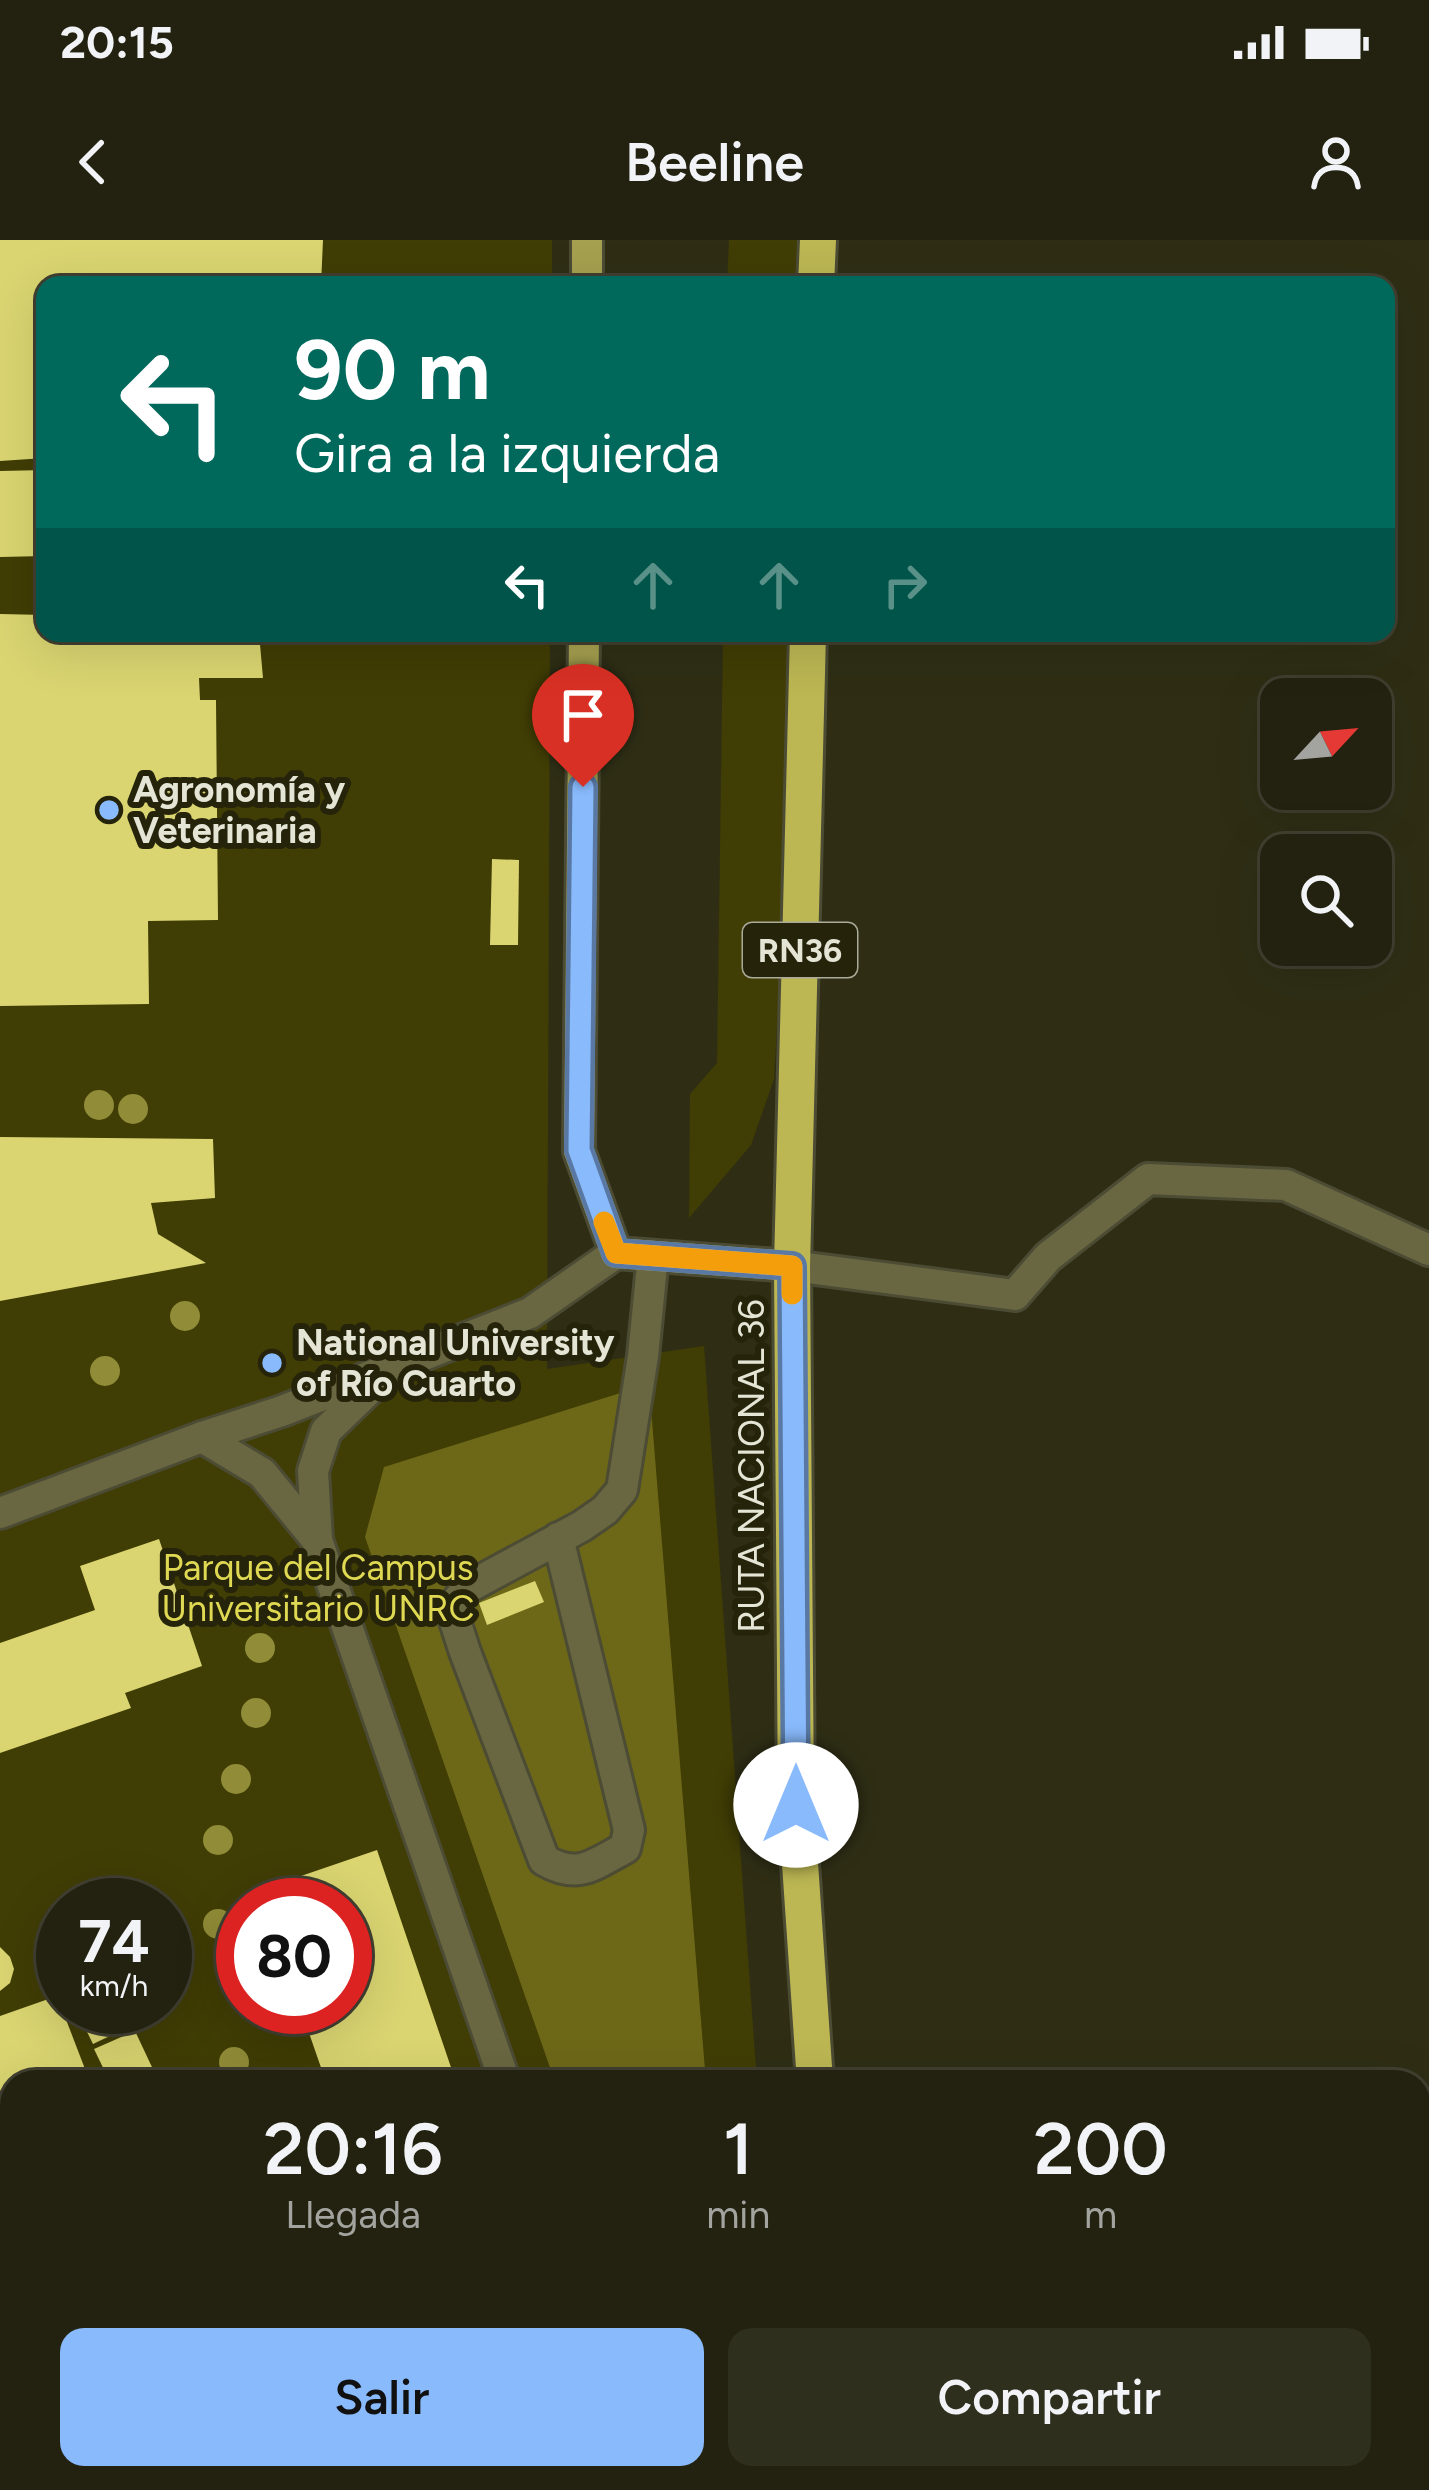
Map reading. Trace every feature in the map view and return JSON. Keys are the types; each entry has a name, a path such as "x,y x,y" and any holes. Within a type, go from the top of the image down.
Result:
{"highway":[{"path":"817,276 818,240"},
{"name":"RUTA NACIONAL 36","path":"808,642 792,1266 796,1805 814,2070"}],"main road":[{"path":"587,240 587,276"},
{"path":"584,642 579,1150 616,1253 792,1266"}],"lane":[{"path":"792,1266 1016,1295 1048,1258 1148,1179 1286,1185 1429,1250"},
{"path":"0,1513 282,1411 530,1313 616,1253"},
{"path":"558,1538 629,1830 625,1849 579,1872 544,1860 451,1609 467,1588 605,1510 622,1490 653,1256"},
{"path":"389,1370 326,1431 313,1472 317,1540 501,2070"},
{"path":"202,1437 262,1473 317,1540"}],"green space":[{"name":"Parque del Campus Universitario UNRC","path":"0,240 552,240 552,276 36,276 36,642 550,642 547,1369 704,1346 756,2070 0,2070"},
{"path":"729,240 800,240 799,276 727,276"},
{"path":"723,642 791,642 785,887 774,1079 751,1145 689,1218 690,1094 717,1063"}],"shaded area":[{"path":"649,1384 705,2070 551,2070 365,1537 384,1467"}],"building":[{"path":"0,240 323,240 321,276 36,276 36,459 0,461"},
{"path":"36,470 36,556 0,557 0,471"},
{"name":"Agronomía y Veterinaria","path":"0,614 36,615 36,642 260,642 263,678 199,678 200,700 216,700 218,920 148,921 149,1004 0,1006"},
{"path":"492,859 519,860 518,945 490,945"},
{"path":"0,1137 213,1139 215,1198 151,1203 158,1234 206,1263 0,1301"},
{"path":"159,1539 202,1666 125,1693 131,1708 0,1753 0,1643 95,1610 80,1566"},
{"path":"535,1581 544,1602 487,1625 479,1603"},
{"path":"377,1850 452,2070 322,2070 309,2034 372,2034 372,1878 295,1878"},
{"path":"0,1947 14,1969 10,1983 0,1991"},
{"path":"36,2003 36,2034 72,2034 85,2070 0,2070 0,2016"},
{"path":"88,2034 114,2034 93,2044"},
{"path":"136,2034 153,2070 104,2070 94,2049"}],"slow traffic":[{"path":"604,1222 616,1253 792,1266 792,1294"}],"place":[{"name":"Agronomía y Veterinaria","path":"109,810"},
{"name":"National University of Río Cuarto","path":"272,1363"}],"route":[{"path":"583,787 579,1150 616,1253 792,1266 796,1805"}]}
